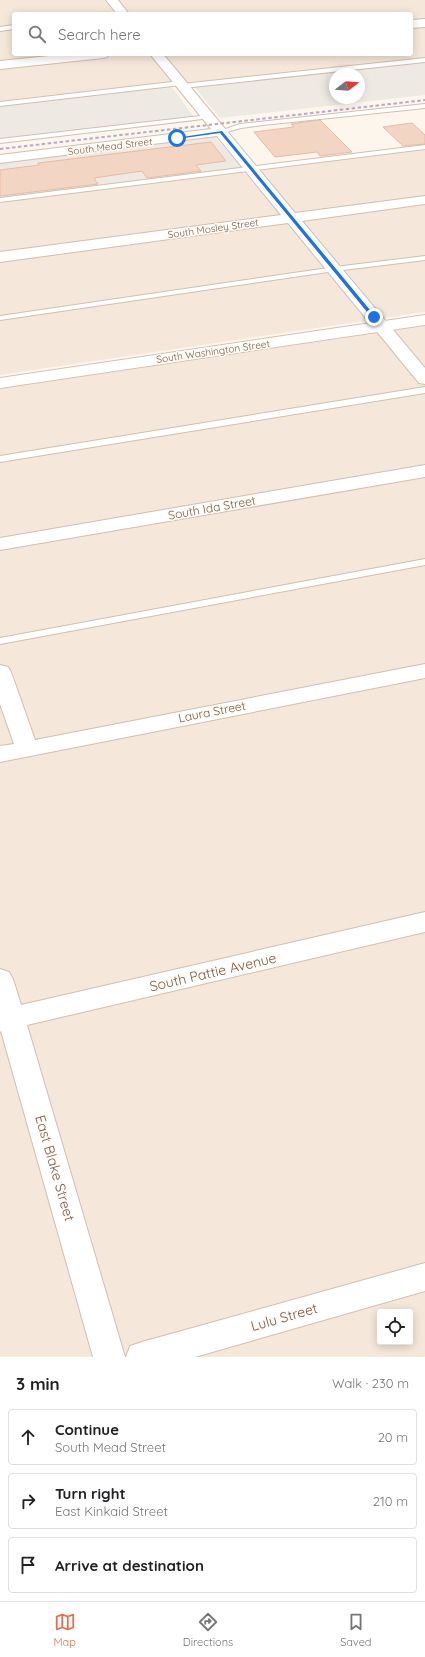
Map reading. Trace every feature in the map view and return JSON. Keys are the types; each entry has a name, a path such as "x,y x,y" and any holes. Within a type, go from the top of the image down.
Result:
{"street":[{"path":"112,0 121,12"},
{"path":"413,24 425,23"},
{"path":"0,65 84,56"},
{"path":"158,56 425,379"},
{"name":"South Mead Street","path":"0,158 220,132"},
{"name":"South Mosley Street","path":"0,257 425,200"},
{"name":"South Washington Street","path":"0,383 425,320"},
{"name":"South Ida Street","path":"0,544 425,471"},
{"name":"Laura Street","path":"0,754 425,671"},
{"path":"0,672 27,748"},
{"name":"South Pattie Avenue","path":"6,1020 425,922"},
{"name":"East Blake Street","path":"0,979 6,1020 110,1357"},
{"name":"Lulu Street","path":"142,1357 425,1277"}],"lane":[{"path":"0,29 12,27"},
{"path":"0,104 425,60"},
{"path":"220,132 240,126 263,123 425,106"},
{"path":"0,141 209,117"},
{"path":"0,200 425,147"},
{"path":"0,318 335,269 425,258"},
{"path":"0,459 425,390"},
{"path":"0,641 425,562"}],"shaded area":[{"path":"0,0 425,0 425,58 192,84 168,82 0,101"},
{"path":"425,58 425,95 365,102 365,68 335,68"},
{"path":"329,69 329,104 345,104 220,118 192,84"},
{"path":"168,82 197,121 0,143 0,101"},
{"path":"215,137 246,172 0,203 0,163"},
{"path":"425,150 425,312 0,375 0,203"},
{"path":"425,326 425,1357 0,1357 0,389"}],"building":[{"path":"320,120 352,152 320,156 317,152 275,157 254,132 294,127 291,124"},
{"path":"412,123 425,135 425,144 403,146 383,127"},
{"path":"211,142 226,161 196,165 201,171 147,178 142,171 94,178 98,184 0,196 0,170 39,165 38,163"}],"railway":[{"path":"0,149 425,100"}],"route":[{"path":"177,138 220,132 374,317"}]}
